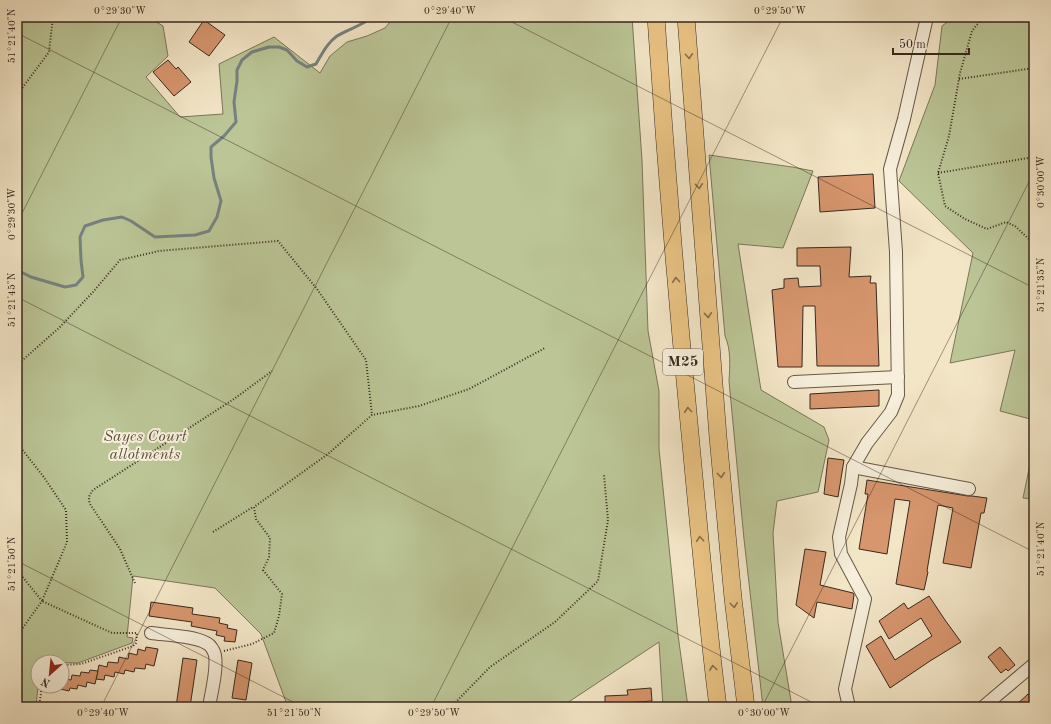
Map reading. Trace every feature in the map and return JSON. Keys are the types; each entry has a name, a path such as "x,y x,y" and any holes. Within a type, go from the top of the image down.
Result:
{"highway":[{"name":"M25","path":"656,17 681,340 707,622 718,707"},
{"name":"M25","path":"686,17 718,437 733,598 746,707"}],"street":[{"path":"849,707 845,689 865,599 841,554 839,537 854,467 867,443 891,412 898,395 896,252 890,169 904,119 927,17"},
{"path":"794,382 898,377"},
{"path":"854,467 969,489"},
{"path":"151,633 191,638 206,643 210,646 214,652 215,669 209,707"},
{"path":"983,707 1034,664"}],"path":[{"path":"17,95 49,52 53,17"},
{"path":"983,17 972,31 959,79 948,136 938,173 945,206 965,219 987,228 1006,222 1015,226 1033,243 1034,249"},
{"path":"959,79 1034,68"},
{"path":"938,173 1034,157"},
{"path":"17,365 59,328 94,292 120,260 159,252 278,241 317,289 366,360 372,415"},
{"path":"213,532 254,507 328,454 372,415 419,406 469,389 544,348"},
{"path":"135,583 120,548 90,504 89,495 93,490 234,399 272,371"},
{"path":"17,443 43,476 66,510 67,542 42,601 17,636"},
{"path":"451,707 490,668 555,622 598,581 608,520 604,475"},
{"path":"214,652 252,644 274,633 279,616 282,594 263,570 268,557 270,538 256,519 254,507"},
{"path":"17,570 42,601 112,634 137,633 136,643 133,646 81,664 70,665"},
{"path":"39,707 41,694"}],"green space":[{"name":"Sayes Court allotments","path":"17,17 148,17 163,26 168,56 146,77 180,117 223,114 219,64 274,37 320,73 330,56 347,42 367,36 385,28 394,17 632,17 642,160 648,331 659,391 659,449 678,635 688,707 663,707 659,642 561,707 303,707 286,702 261,634 215,588 133,576 127,637 133,638 132,643 78,663 70,663 70,654 30,654 30,694 37,694 36,707 17,707"},
{"path":"954,17 1034,17 1034,420 1000,411 1015,350 950,363 973,253 899,181 935,85 942,26"},
{"path":"709,155 813,171 783,248 738,244 761,390 824,427 829,440 818,492 777,501 773,533 778,622 792,707 763,707 744,539 729,381 729,352 725,336"},
{"path":"1034,445 1034,499 1023,498"}],"building":[{"path":"204,20 225,35 209,56 189,42"},
{"path":"168,60 176,69 178,67 191,82 174,96 153,72"},
{"path":"873,174 875,208 820,212 818,177"},
{"path":"851,247 849,277 871,276 870,283 876,283 879,366 817,366 815,306 803,306 802,367 778,367 772,290 784,288 784,279 798,278 799,287 821,286 820,266 797,266 797,248"},
{"path":"879,390 879,406 810,409 810,394"},
{"path":"828,458 844,460 838,497 824,494"},
{"path":"867,480 987,498 984,513 981,513 971,568 943,563 953,508 938,505 924,590 896,584 910,501 895,499 887,554 859,549 868,494 865,494"},
{"path":"805,549 826,552 820,585 853,593 852,609 817,602 814,618 796,605"},
{"path":"929,596 961,642 890,688 866,646 881,636 895,660 932,636 921,618 889,639 879,621 904,603 908,609"},
{"path":"151,602 193,608 192,614 220,618 219,623 228,625 227,628 237,630 235,642 224,641 225,637 216,635 217,631 191,626 192,622 149,616"},
{"path":"146,647 158,649 154,666 146,664 145,669 135,668 134,672 125,670 124,674 115,672 114,677 105,675 104,680 96,679 99,665 107,667 108,662 118,663 119,657 128,659 129,653 137,655 138,649 145,651"},
{"path":"1000,647 1015,665 1008,671 1006,669 1001,673 988,657"},
{"path":"183,658 197,660 190,707 176,707"},
{"path":"238,660 252,663 246,700 232,698"},
{"path":"90,670 98,671 95,684 87,682 86,687 78,685 77,689 70,688 70,680 72,675 80,676 81,672 89,673"},
{"path":"651,688 652,701 623,703 623,707 605,707 605,696 628,695 627,690"},
{"path":"1034,691 1034,707 1014,707 1028,694 1029,695"}],"waterway":[{"path":"17,270 31,277 65,287 76,285 83,277 80,237 85,226 103,220 122,217 131,221 155,237 195,235 209,231 217,217 221,201 214,178 211,147 224,136 236,122 234,102 237,70 242,60 252,52 269,47 279,47 287,50 297,61 307,67 316,64 333,39 364,23 372,17"}]}
